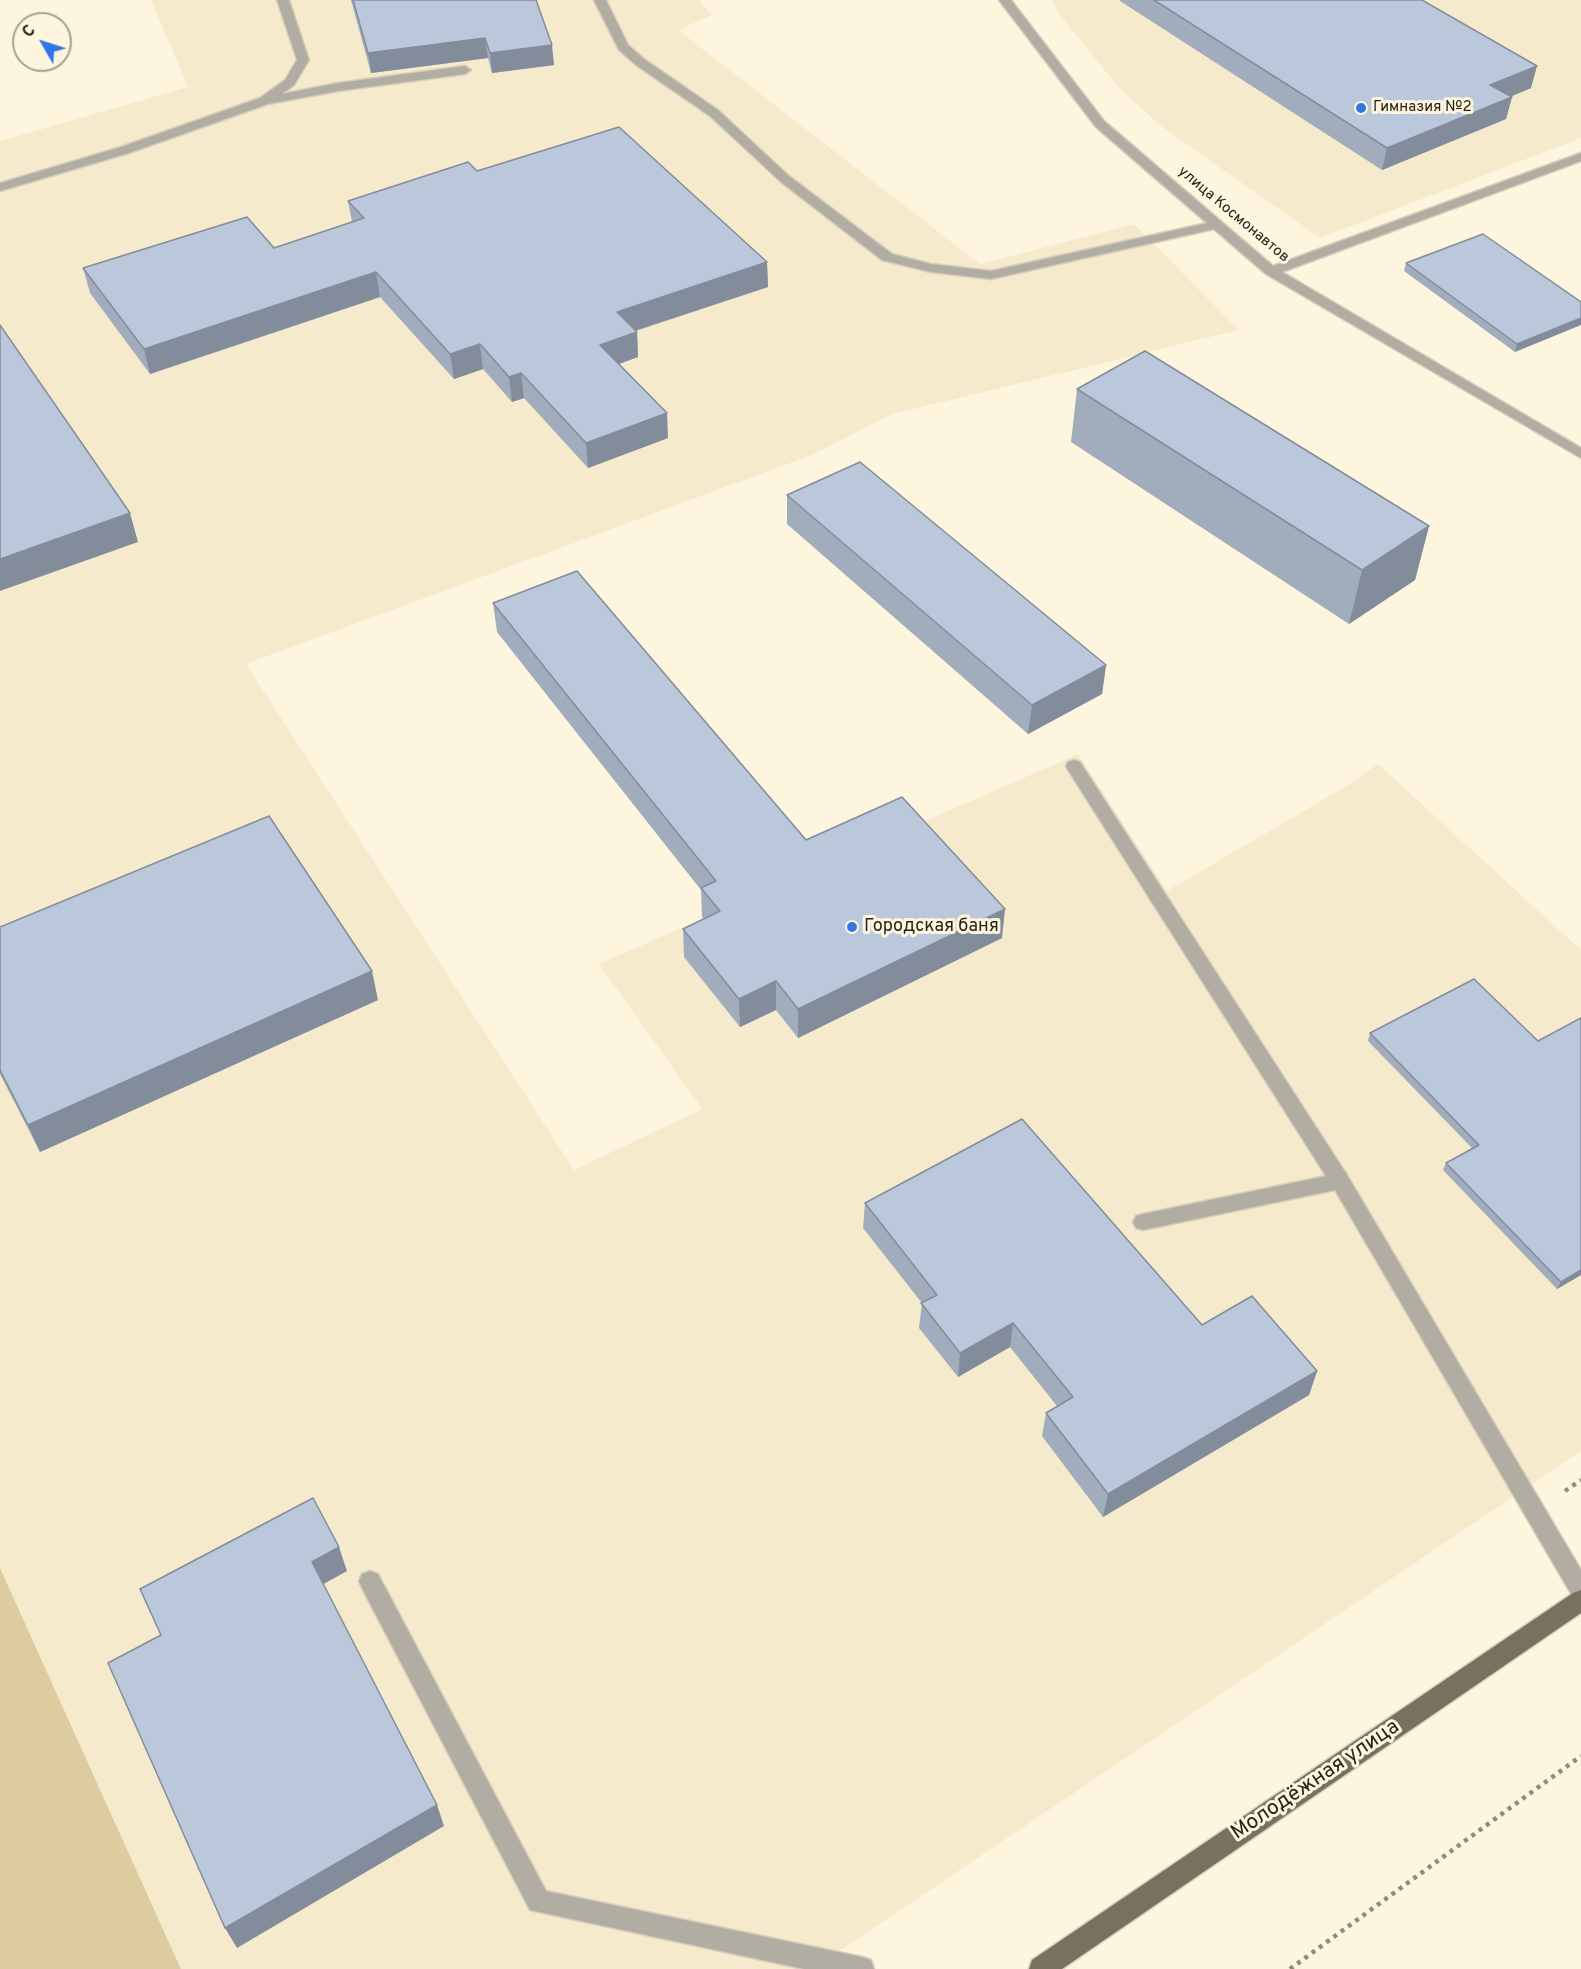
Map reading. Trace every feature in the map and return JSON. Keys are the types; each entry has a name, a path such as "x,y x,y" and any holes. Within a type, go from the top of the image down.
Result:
{"main road":[{"name":"Молодёжная улица","path":"1049,1967 1581,1600"}],"street":[{"path":"264,101 290,82 303,60 283,0"},
{"path":"600,0 623,47 640,62 714,113 785,179 887,257 931,268 991,275 1218,224"},
{"name":"улица Космонавтов","path":"1005,0 1100,124 1271,271 1581,454"},
{"path":"0,187 125,150 264,101 338,87 465,70"},
{"path":"1271,271 1581,157"},
{"path":"1074,766 1340,1181 1581,1590"},
{"path":"1143,1222 1340,1181"},
{"path":"370,1581 539,1901 862,1969"}],"path":[{"path":"1290,1969 1581,1756"}],"shaded area":[{"path":"151,0 699,0 712,15 678,30 980,264 1134,224 1239,330 893,414 812,455 246,664 574,1170 702,1109 599,964 1078,754 1167,891 1348,785 1378,764 1581,950 1581,1451 813,1969 181,1969 0,1568 0,141 188,87"},
{"name":"Гимназия №2","path":"1052,0 1581,0 1581,138 1320,238 1161,126 1120,89 1059,14"},
{"path":"0,1568 181,1969 0,1969"}],"building":[{"path":"353,0 536,0 552,45 490,53 485,38 368,53"},
{"path":"1154,0 1422,0 1537,66 1490,85 1512,97 1387,148"},
{"path":"619,127 767,262 617,312 637,332 600,345 667,413 586,443 521,373 509,377 480,344 450,354 376,272 144,349 83,268 247,217 274,248 364,218 348,201 468,162 477,171"},
{"path":"1483,234 1581,302 1581,318 1517,344 1406,263"},
{"path":"0,325 130,513 0,559"},
{"path":"1145,351 1429,526 1362,570 1077,389"},
{"path":"860,462 1106,665 1032,705 787,495"},
{"path":"577,571 806,840 902,797 1005,909 798,1009 776,981 739,999 683,929 720,911 701,888 716,881 493,603"},
{"path":"269,816 372,971 28,1125 0,1070 0,927"},
{"path":"1474,979 1538,1041 1581,1018 1581,1270 1561,1282 1446,1163 1479,1145 1370,1033"},
{"path":"1022,1119 1202,1325 1252,1296 1317,1371 1108,1494 1046,1413 1073,1397 1013,1323 960,1353 921,1303 937,1295 865,1203"},
{"path":"313,1498 339,1547 312,1562 437,1805 225,1928 108,1663 161,1635 140,1589"}],"place":[{"name":"Гимназия №2","path":"1361,108"},
{"name":"Городская баня","path":"852,927"}]}
